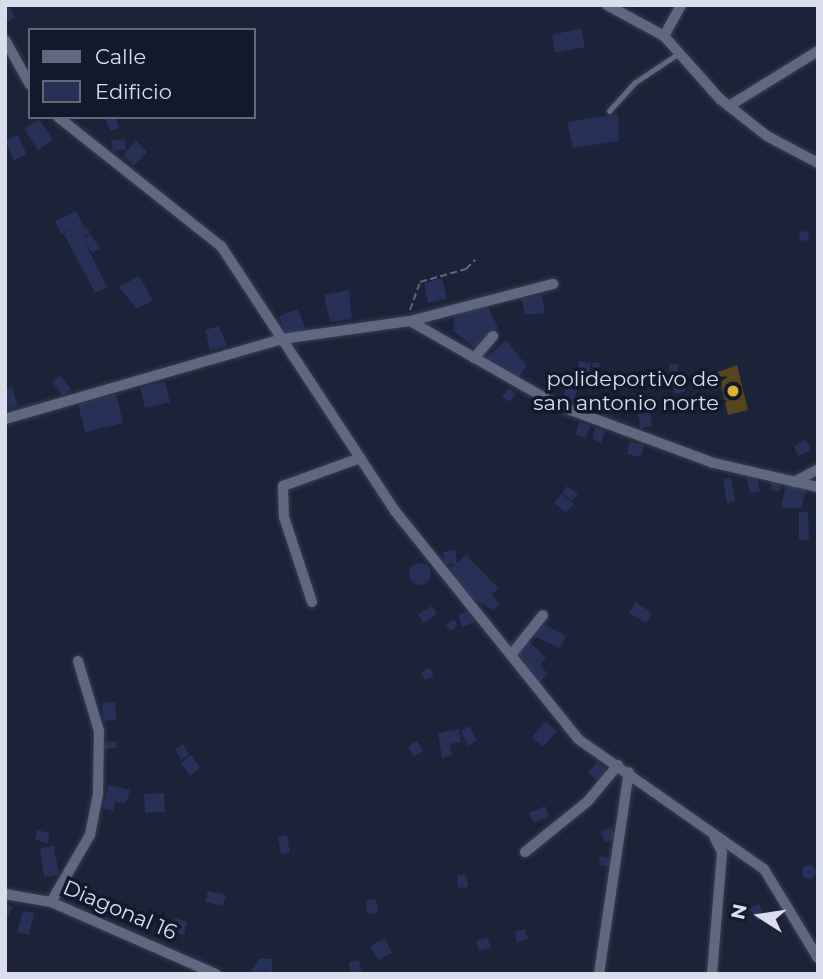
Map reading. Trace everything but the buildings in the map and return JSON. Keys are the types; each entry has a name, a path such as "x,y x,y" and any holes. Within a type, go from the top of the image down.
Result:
{"street":[{"path":"607,5 664,36 729,106 818,163"},
{"path":"664,36 681,5"},
{"path":"5,40 28,81"},
{"path":"729,106 818,51"},
{"path":"61,119 221,246 360,458 578,739 629,772 764,869 818,958"},
{"path":"5,419 282,339 410,321 553,284"},
{"path":"410,321 557,405 714,463 818,488"},
{"path":"474,358 493,336"},
{"path":"312,602 284,517 283,486 360,458"},
{"path":"794,482 818,468"},
{"path":"511,655 543,615"},
{"path":"51,902 90,835 98,794 99,731 78,661"},
{"path":"526,852 588,801 618,765"},
{"path":"599,974 629,772"},
{"path":"712,974 722,852 715,836"},
{"name":"Diagonal 16","path":"5,894 51,902 216,974"}],"lane":[{"path":"609,111 634,83 679,53"}],"path":[{"path":"410,321 420,282 466,269 475,260"}],"shaded area":[{"name":"polideportivo de san antonio norte","path":"737,365 748,410 728,415 718,372"}],"place":[{"name":"polideportivo de san antonio norte","path":"733,391"}]}
